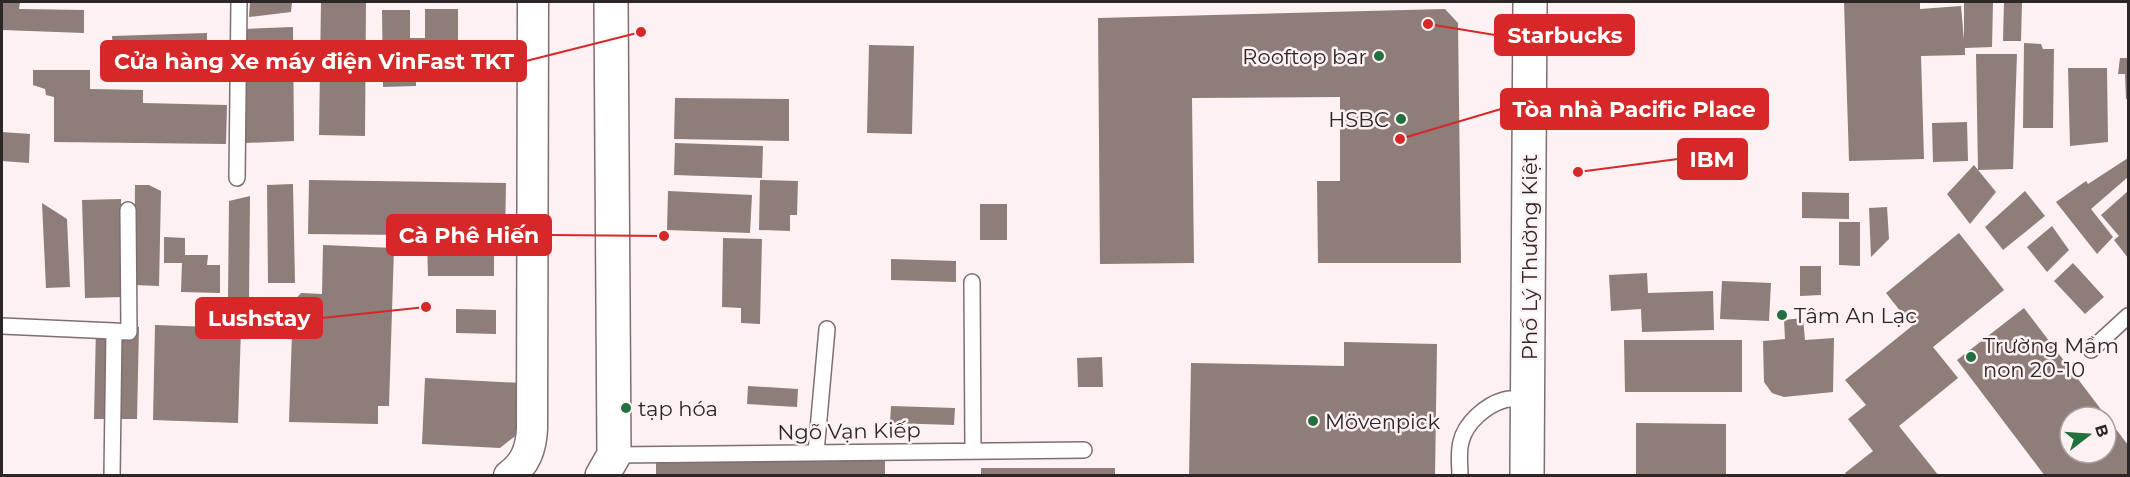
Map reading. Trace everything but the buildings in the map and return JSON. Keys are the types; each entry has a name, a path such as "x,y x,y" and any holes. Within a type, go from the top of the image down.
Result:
{"street":[{"path":"509,476 519,469 527,456 532,429 533,2"},
{"path":"608,465 611,2"},
{"name":"Phố Lý Thường Kiệt","path":"1527,476 1530,2"}],"lane":[{"path":"237,178 239,2"},
{"path":"2,327 129,332 128,210"},
{"path":"972,282 973,450"},
{"path":"2091,350 2128,316"},
{"path":"816,452 827,329"},
{"path":"112,476 114,331"},
{"path":"1460,476 1461,442 1481,412 1510,399 1528,399"},
{"name":"Ngõ Vạn Kiếp","path":"608,465 816,452 1084,450"}],"place":[{"name":"Starbucks","path":"1428,24"},
{"name":"Cửa hàng Xe máy điện VinFast TKT","path":"641,32"},
{"name":"Rooftop bar","path":"1379,56"},
{"name":"HSBC","path":"1401,119"},
{"name":"Tòa nhà Pacific Place","path":"1400,139"},
{"name":"IBM","path":"1578,172"},
{"name":"Cà Phê Hiến","path":"664,236"},
{"name":"Lushstay","path":"426,307"},
{"name":"Tâm An Lạc","path":"1782,315"},
{"name":"Trường Mầm non 20-10","path":"1971,357"},
{"name":"tạp hóa","path":"626,408"},
{"name":"Mövenpick","path":"1313,421"}]}
